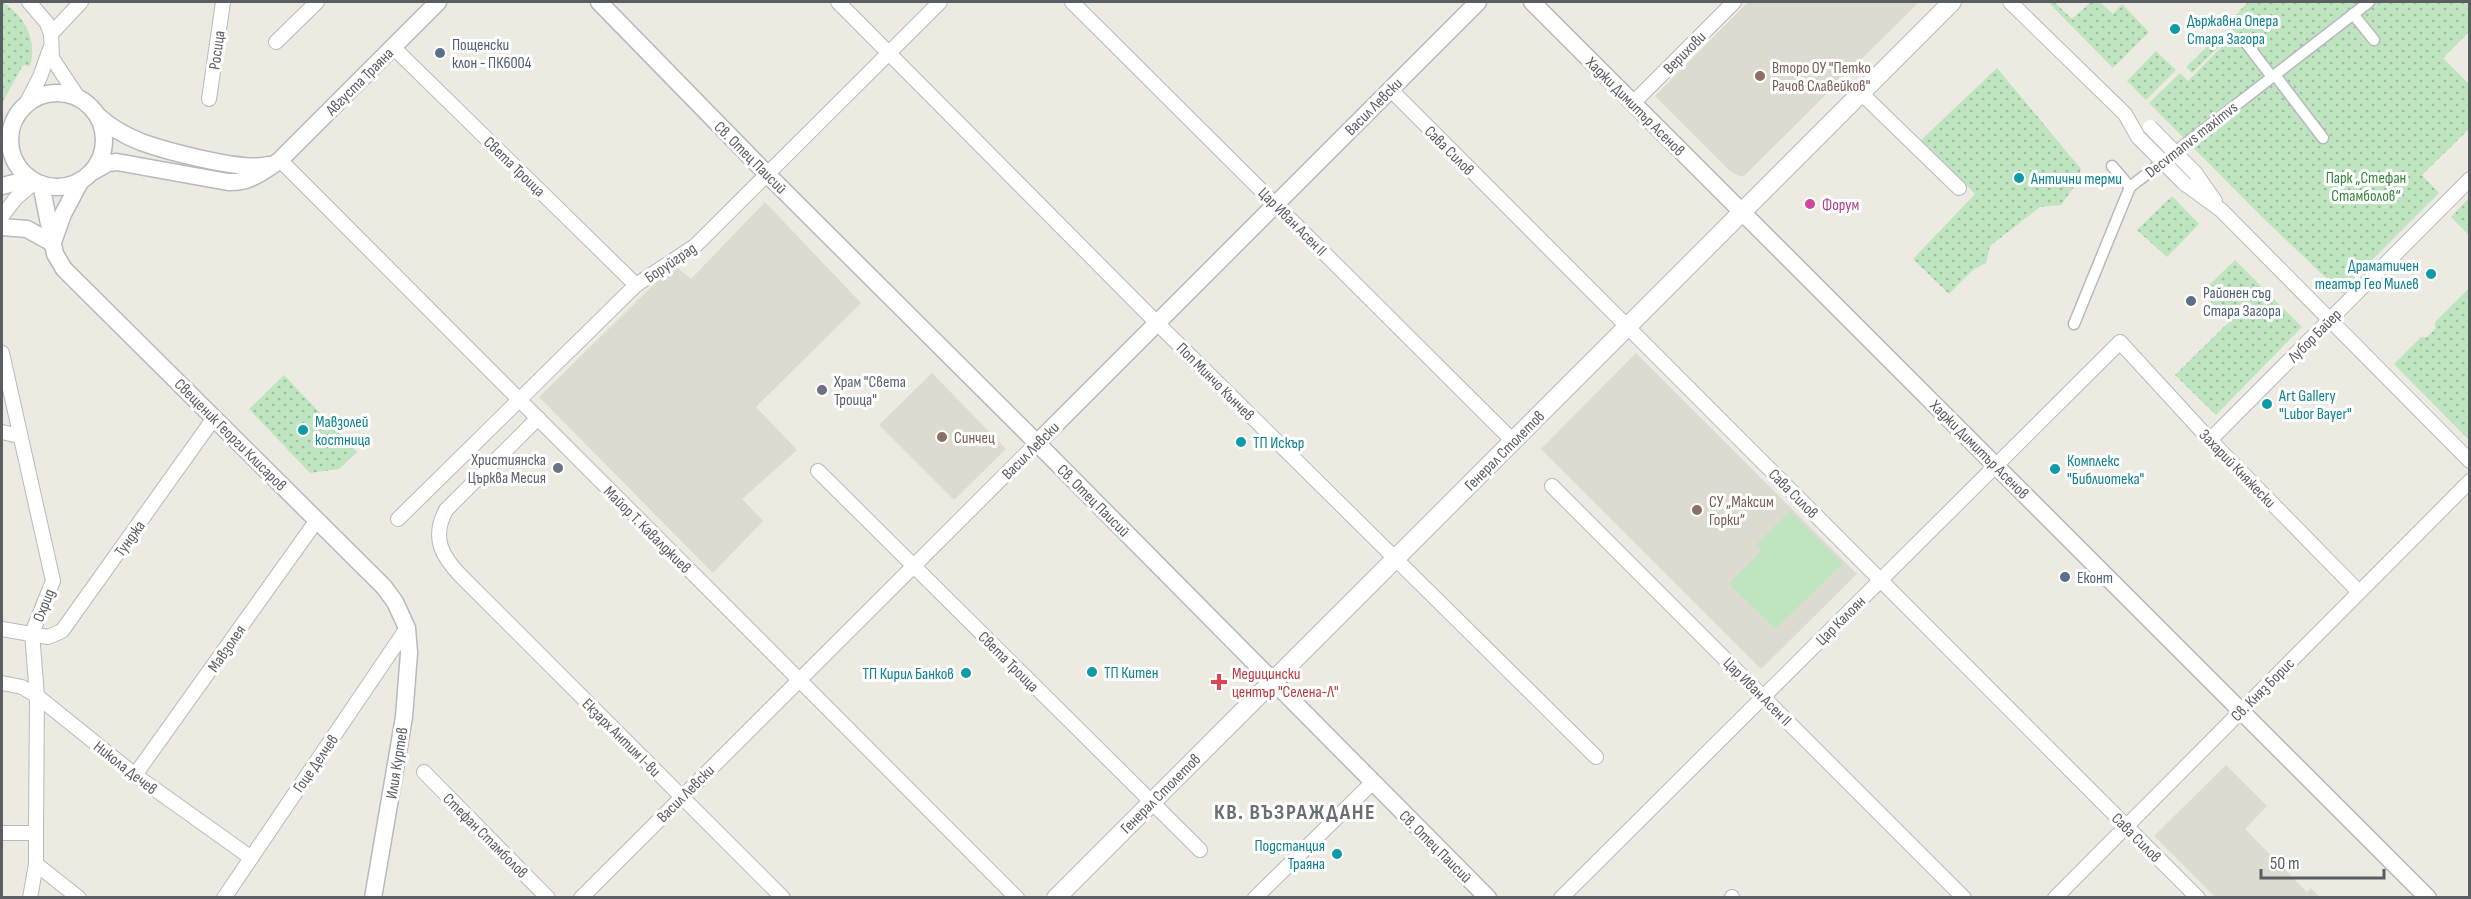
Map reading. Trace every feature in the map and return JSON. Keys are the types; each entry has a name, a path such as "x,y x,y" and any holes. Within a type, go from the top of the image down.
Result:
{"main road":[{"name":"Генерал Столетов","path":"1056,897 1952,2"}],"street":[{"path":"2,151 40,77 50,49 51,34 46,21 29,2"},
{"path":"51,34 81,2"},
{"name":"Росица","path":"209,99 223,2"},
{"path":"276,42 317,2"},
{"name":"Августа Траяна","path":"93,171 108,163 122,162 232,182 259,174 280,160 438,2"},
{"name":"Св. Отец Паисий","path":"599,2 768,175 1488,897"},
{"name":"Поп Минчо Кънчев","path":"838,2 1157,323 1596,757"},
{"name":"Боруйград","path":"398,519 636,285 695,246 940,2"},
{"name":"Цар Иван Асен II","path":"1072,2 1513,441"},
{"name":"Васил Левски","path":"581,897 1478,2"},
{"name":"Хаджи Димитър Асенов","path":"1532,2 2428,897"},
{"name":"Верихови","path":"1633,103 1734,2"},
{"path":"2010,2 2125,114 2138,137 2184,183 2221,210 2469,461"},
{"name":"Decvmanvs maximvs","path":"2074,324 2130,187 2368,2"},
{"path":"2353,14 2374,40"},
{"path":"2246,43 2323,138"},
{"name":"Света Троица","path":"393,46 636,285"},
{"path":"50,49 59,72 79,99 122,133 156,147 240,166 264,167 280,160"},
{"name":"Сава Силов","path":"1390,89 2198,897"},
{"path":"1861,93 1959,188"},
{"path":"24,108 36,98 51,94 67,94 79,99"},
{"path":"2125,114 2150,127 2196,174 2221,210"},
{"path":"2,227 27,229 52,243 63,214 80,182 93,171 101,158 104,144 103,129 97,115"},
{"path":"12,130 13,157 35,182"},
{"name":"Майор Т. Кавалджиев","path":"280,160 1017,897"},
{"path":"2112,166 2130,187"},
{"name":"Лубор Байер","path":"2210,440 2469,178"},
{"path":"2,216 16,198 35,182"},
{"path":"2,186 35,182 61,187 80,182"},
{"name":"Свещеник Георги Клисаров","path":"35,182 58,262 384,587 407,628"},
{"name":"Цар Калоян","path":"1562,897 2120,342"},
{"name":"Захарий Княжески","path":"2120,342 2210,440 2359,592"},
{"name":"Охрид","path":"2,353 53,581 32,633 37,696 36,864 30,897"},
{"name":"Тунджа","path":"2,629 48,637 62,631 214,418"},
{"name":"Екзарх Антим I-ви","path":"538,418 446,510 441,518 440,526 441,551 447,562 783,897"},
{"path":"2,432 19,436"},
{"name":"Света Троица","path":"818,471 1200,850"},
{"name":"Св. Княз Борис","path":"2055,897 2469,481"},
{"name":"Цар Иван Асен II","path":"1552,486 1964,897"},
{"name":"Мавзолея","path":"135,775 317,520"},
{"name":"Гоце Делчев","path":"224,897 407,628"},
{"name":"Илия Куртев","path":"373,897 404,717 409,653 407,628"},
{"name":"Никола Дечев","path":"2,683 22,687 37,696 135,775 250,857"},
{"name":"Стефан Стамболов","path":"424,772 548,897"},
{"path":"1255,897 1373,782"},
{"path":"2,833 36,833"},
{"path":"36,864 79,897"}],"shaded area":[{"name":"Второ ОУ \"Петко Рачов Славейков\"","path":"1748,2 1919,2 1744,176 1739,176 1730,171 1655,96"},
{"path":"765,202 861,303 756,407 797,450 742,499 763,521 713,573 539,397 674,265 691,279"},
{"name":"СУ „Максим Горки“","path":"1636,353 1857,574 1761,669 1541,449"},
{"name":"Синчец","path":"932,373 1006,449 954,500 879,425"},
{"path":"2226,765 2267,806 2245,829 2307,892 2311,888 2320,897 2215,897 2154,836"}],"green space":[{"path":"2,2 23,21 30,38 32,56 30,66 23,65 2,103"},
{"path":"2048,2 2054,2 2072,19 2091,2 2100,2 2113,14 2122,4 2149,32 2113,68"},
{"name":"Парк „Стефан Стамболов“","path":"2248,2 2469,2 2469,32 2443,58 2469,84 2469,129 2422,175 2439,193 2350,282 2351,287 2343,294 2263,218 2149,103 2180,73 2188,81 2235,33 2227,24"},
{"path":"2216,38 2222,44 2192,73 2186,67"},
{"path":"2156,51 2176,70 2146,100 2127,81"},
{"name":"Антични терми","path":"1997,68 2081,169 2074,187 2061,205 2040,207 1990,246 1986,263 1973,270 1949,294 1913,259 1975,194 1921,140"},
{"path":"2172,196 2199,224 2167,257 2137,230"},
{"path":"2469,198 2469,235 2451,217"},
{"path":"2235,260 2302,327 2216,415 2175,375 2229,322 2202,292"},
{"path":"2469,288 2469,440 2394,364 2421,337 2427,337 2435,329 2435,322"},
{"name":"Мавзолей костница","path":"284,375 357,452 339,469 310,473 249,409"},
{"path":"1790,511 1843,564 1775,629 1729,584 1762,550 1757,544"}],"place":[{"name":"Държавна Опера Стара Загора","path":"2175,29"},
{"name":"Пощенски клон - ПК6004","path":"440,53"},
{"name":"Второ ОУ \"Петко Рачов Славейков\"","path":"1760,76"},
{"name":"Антични терми","path":"2019,178"},
{"name":"Форум","path":"1810,204"},
{"name":"Драматичен театър Гео Милев","path":"2431,274"},
{"name":"Районен съд Стара Загора","path":"2191,301"},
{"name":"Храм \"Света Троица\"","path":"822,390"},
{"name":"Art Gallery \"Lubor Bayer\"","path":"2267,404"},
{"name":"Мавзолей костница","path":"303,430"},
{"name":"Синчец","path":"942,437"},
{"name":"ТП Искър","path":"1241,442"},
{"name":"Християнска Църква Месия","path":"558,468"},
{"name":"Комплекс \"Библиотека\"","path":"2055,469"},
{"name":"СУ „Максим Горки“","path":"1697,510"},
{"name":"Еконт","path":"2065,577"},
{"name":"ТП Китен","path":"1092,672"},
{"name":"ТП Кирил Банков","path":"966,673"},
{"name":"Медицински център \"Селена-Л\"","path":"1219,682"},
{"name":"Подстанция Траяна","path":"1337,854"}],"district":[{"name":"КВ. ВЪЗРАЖДАНЕ","path":"1295,811"}]}
